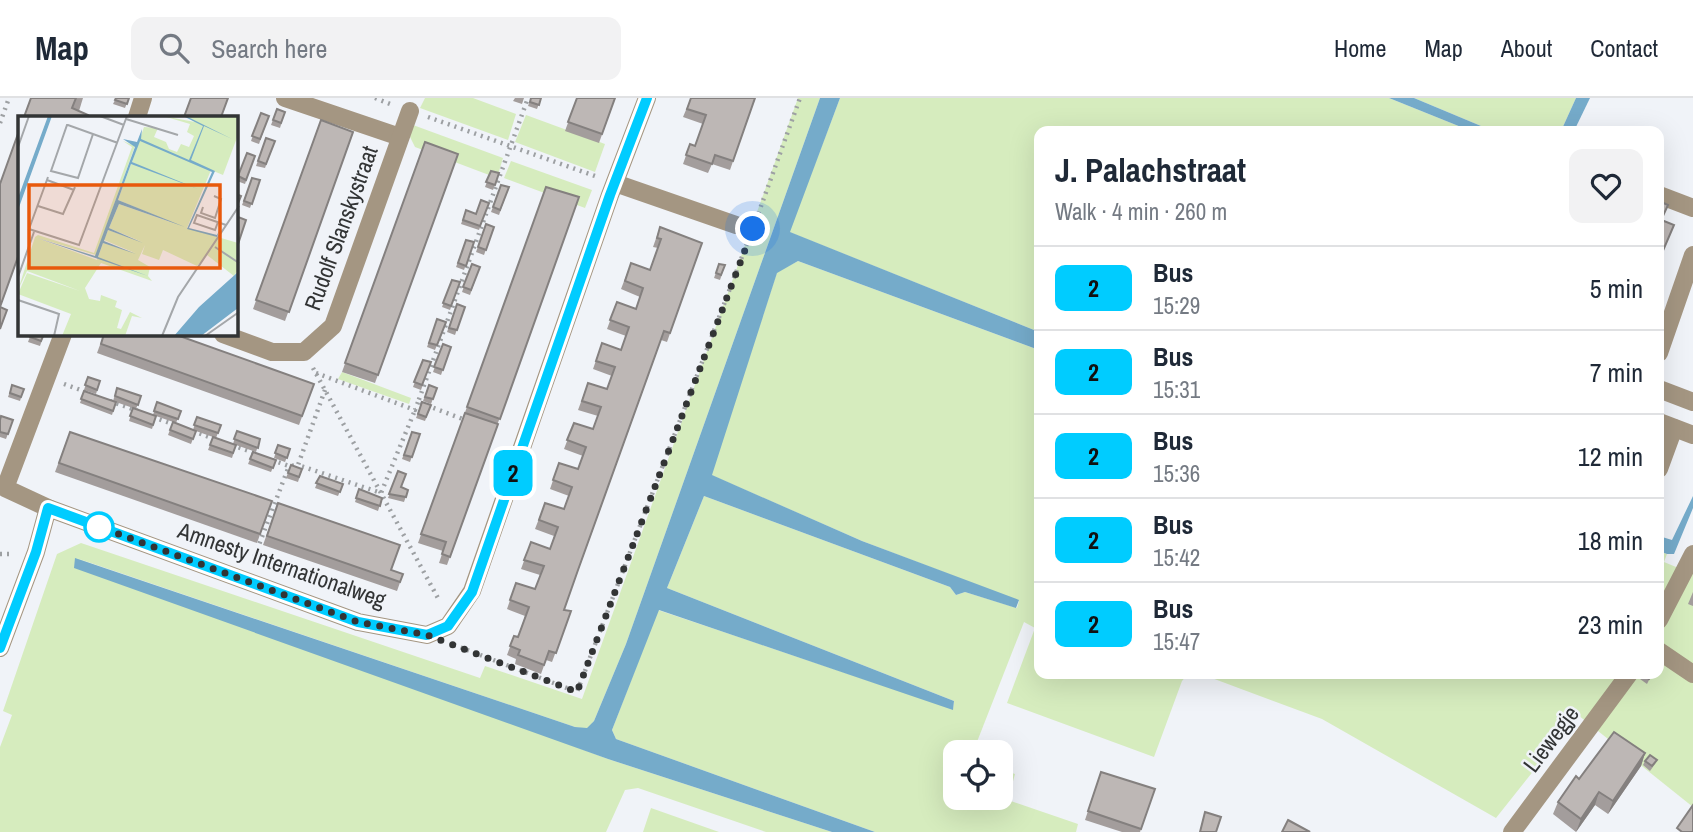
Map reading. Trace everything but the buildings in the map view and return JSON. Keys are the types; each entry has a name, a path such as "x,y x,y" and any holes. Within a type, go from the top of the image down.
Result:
{"street":[{"path":"137,116 143,98"},
{"path":"285,98 400,138"},
{"path":"427,635 448,626 472,592 647,98"},
{"name":"Rudolf Slanskystraat","path":"304,352 333,326 410,111"},
{"path":"615,183 736,225"},
{"path":"1664,197 1693,208"},
{"path":"1664,339 1693,255"},
{"path":"46,378 62,336"},
{"path":"228,336 272,352 304,352"},
{"name":"Amnesty Internationalweg","path":"46,378 5,488 48,508 358,622 427,635"},
{"path":"1664,391 1693,402"},
{"path":"1667,425 1693,435"},
{"path":"0,648 36,552 48,508"},
{"path":"1664,610 1693,554"},
{"path":"1664,654 1693,674"},
{"name":"Liewegje","path":"1512,832 1625,679"}],"path":[{"path":"0,123 9,98"},
{"path":"381,493 418,402 528,98"},
{"path":"427,635 577,692 800,98"},
{"path":"410,111 615,183"},
{"path":"304,352 451,622"},
{"path":"316,373 415,410"},
{"path":"46,378 289,466 298,465 381,493"},
{"path":"298,465 325,390"},
{"path":"418,402 477,424"},
{"path":"246,581 289,466"}],"green space":[{"path":"425,98 473,98 516,114 508,140 420,108"},
{"path":"798,98 820,98 626,644 594,721 587,729 76,558 608,759 832,832 766,832 638,788 625,790 606,832 0,832 0,747 12,715 3,711 57,554 81,543 480,678 485,666 582,699"},
{"path":"840,98 1389,98 1459,126 1034,126 1034,330 789,232"},
{"path":"1414,98 1576,98 1563,126 1481,126"},
{"path":"526,115 605,144 595,172 515,142"},
{"path":"413,125 503,158 497,178 415,147 410,137"},
{"path":"511,161 592,190 585,208 504,178"},
{"path":"798,261 1034,348 1034,627 1024,622 978,740 943,740 943,810 1013,810 1013,802 1078,824 1076,832 875,832 616,739 612,730 658,610 953,709 954,701 667,588 704,496 950,587 956,595 965,592 1017,608 1019,601 862,541 711,475 777,272"},
{"path":"342,372 411,398 409,404 338,379"},
{"path":"1664,562 1693,574 1693,807 1578,715 1496,818 1322,719 1214,679 1664,679"},
{"path":"1034,631 1034,679 1184,679 1154,757 1007,703"},
{"path":"651,808 719,832 643,832"}],"water":[{"path":"820,98 840,98 790,232 1034,330 1034,348 798,261 777,273 712,475 862,541 1019,600 1016,608 965,592 956,595 950,587 704,496 667,588 954,701 953,710 659,610 612,730 616,739 875,832 832,832 608,759 74,568 75,558 575,727 587,728 594,721 626,644"},
{"path":"1389,98 1414,98 1481,126 1459,126"},
{"path":"1576,98 1590,98 1576,126 1563,126"},
{"path":"1693,496 1693,508 1674,554 1664,553 1664,538 1672,540"}],"bus line":[{"name":"2","path":"0,648 36,552 48,508 358,622 427,635 448,626 472,592 610,195 647,98"}],"route":[{"path":"99,527 97,526 358,622 427,635 577,692 753,229"}]}
